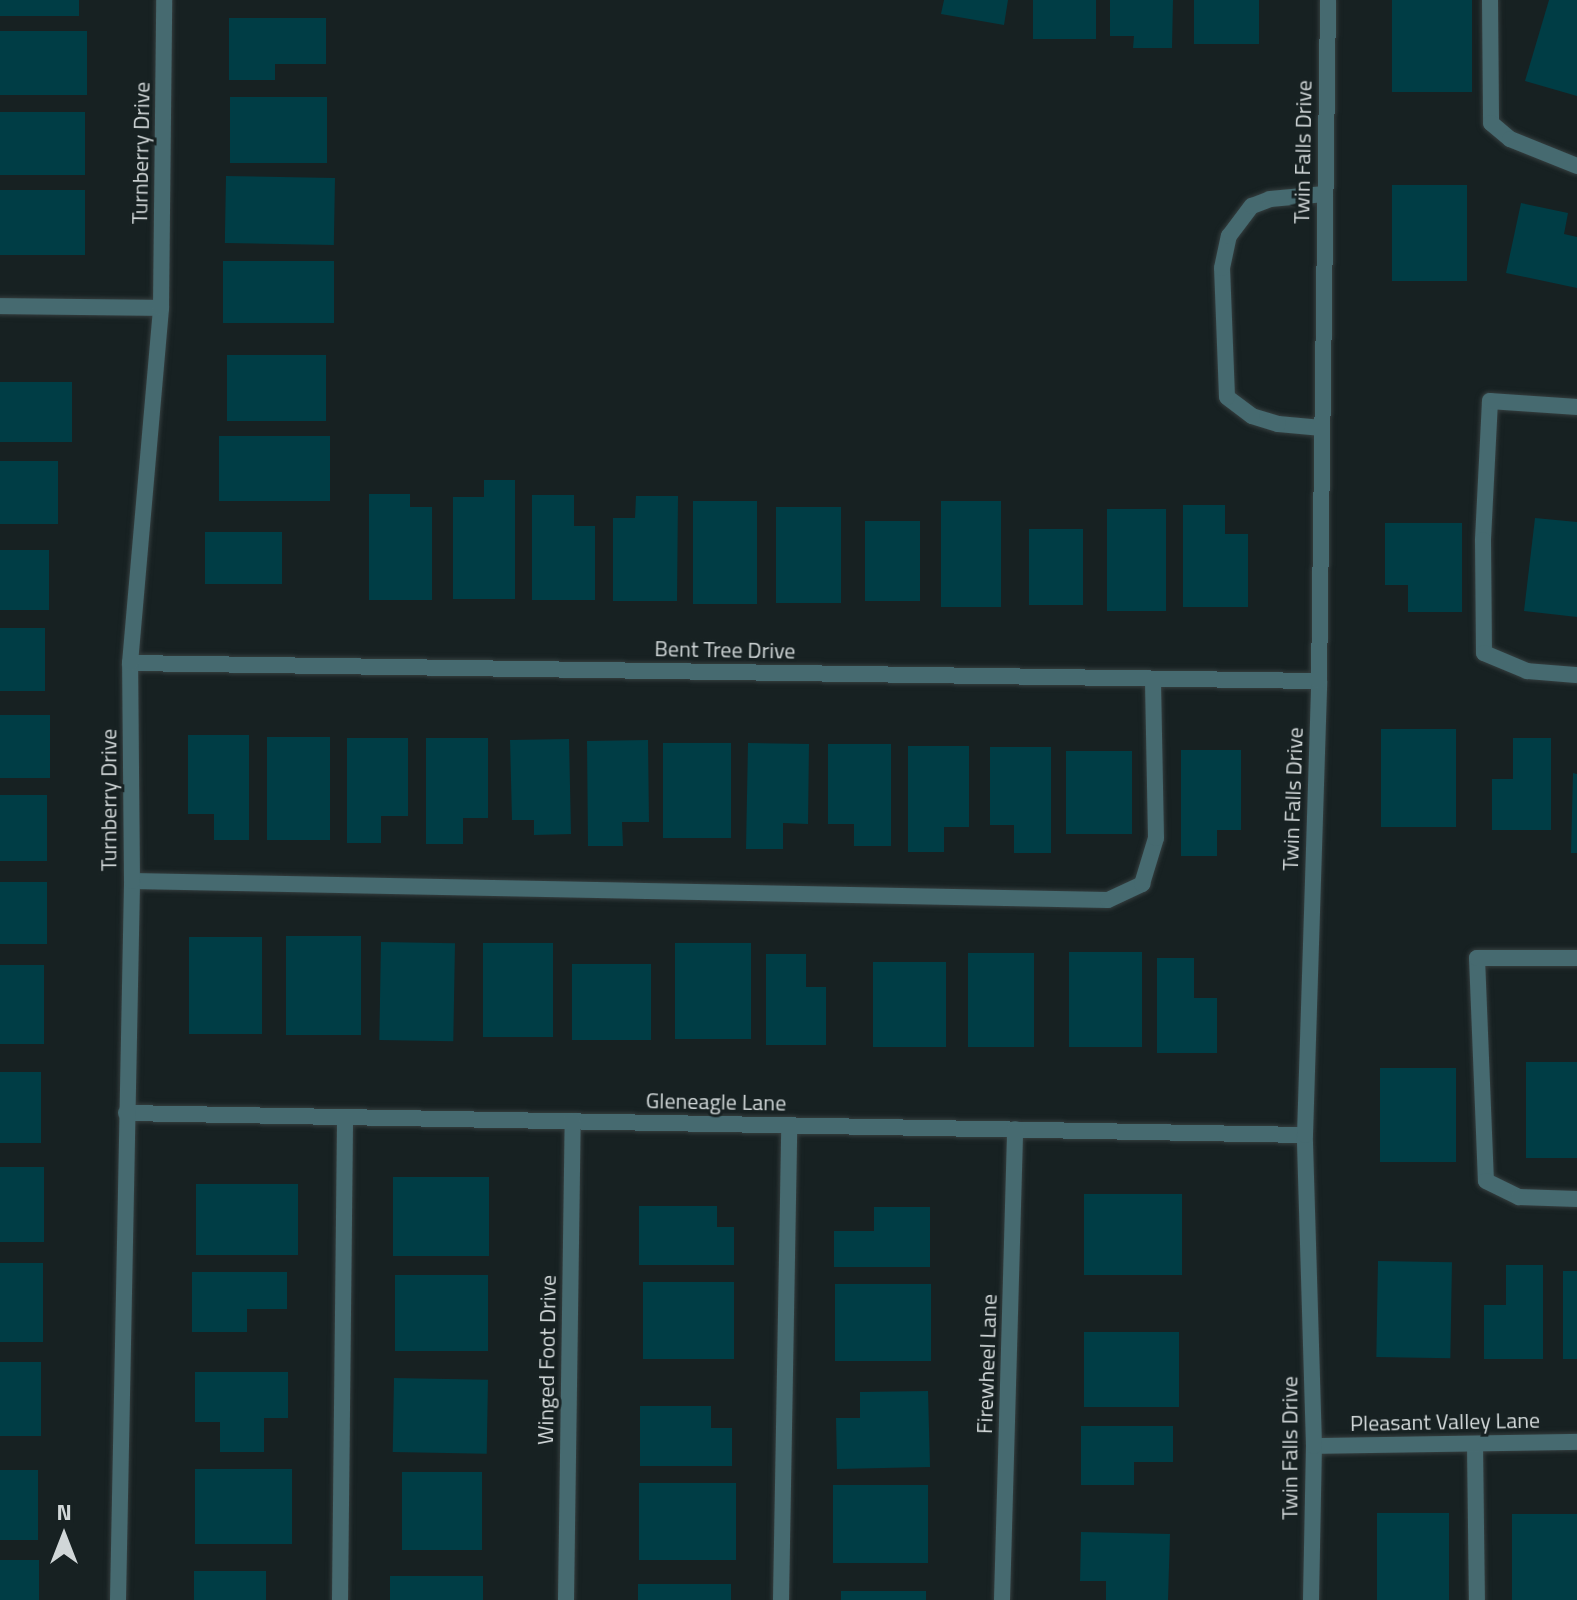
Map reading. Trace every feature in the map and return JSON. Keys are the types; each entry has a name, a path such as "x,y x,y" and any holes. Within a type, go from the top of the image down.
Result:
{"street":[{"name":"Turnberry Drive","path":"118,1600 132,881 130,663 161,308 164,0"},
{"name":"Twin Falls Drive","path":"1311,1600 1314,1446 1305,1135 1319,681 1328,0"},
{"path":"1490,0 1491,123 1510,139 1577,166"},
{"path":"1322,428 1278,424 1252,416 1227,397 1222,268 1229,236 1252,206 1270,199 1325,194"},
{"path":"0,306 161,308"},
{"path":"1577,407 1490,401 1483,540 1484,653 1527,671 1577,675"},
{"name":"Bent Tree Drive","path":"130,663 1319,681"},
{"path":"132,881 1108,900 1142,884 1156,838 1153,679"},
{"path":"1577,958 1477,958 1486,1181 1519,1197 1577,1199"},
{"name":"Gleneagle Lane","path":"126,1113 1305,1135"},
{"path":"340,1600 345,1117"},
{"name":"Winged Foot Drive","path":"566,1600 573,1121"},
{"path":"781,1600 789,1125"},
{"name":"Firewheel Lane","path":"1002,1600 1015,1129"},
{"name":"Pleasant Valley Lane","path":"1314,1446 1577,1442"},
{"path":"1475,1444 1477,1600"}],"building":[{"path":"0,0 79,0 79,16 0,16"},
{"path":"944,0 1008,0 1004,25 941,14"},
{"path":"1033,0 1096,0 1096,39 1033,39"},
{"path":"1110,0 1173,0 1172,48 1133,48 1134,36 1110,36"},
{"path":"1194,0 1259,0 1259,44 1194,44"},
{"path":"1392,0 1472,0 1472,92 1392,92"},
{"path":"1549,0 1577,0 1577,96 1525,81"},
{"path":"229,18 326,18 326,64 275,64 275,80 229,80"},
{"path":"0,31 87,31 87,95 0,95"},
{"path":"230,97 327,97 327,163 230,163"},
{"path":"0,112 85,112 85,175 0,175"},
{"path":"226,176 335,178 334,245 225,243"},
{"path":"1392,185 1467,185 1467,281 1392,281"},
{"path":"0,190 85,190 85,255 0,255"},
{"path":"1521,203 1568,213 1564,234 1577,237 1577,288 1506,273"},
{"path":"223,261 334,261 334,323 223,323"},
{"path":"227,355 326,355 326,421 227,421"},
{"path":"0,382 72,382 72,442 0,442"},
{"path":"219,436 330,436 330,501 219,501"},
{"path":"0,461 58,461 58,524 0,524"},
{"path":"484,480 515,480 515,599 453,599 453,497 484,497"},
{"path":"369,494 410,494 410,507 432,507 432,600 369,600"},
{"path":"532,495 574,495 574,526 595,526 595,600 532,600"},
{"path":"636,496 678,496 677,601 613,601 613,518 635,518"},
{"path":"693,501 757,501 757,604 693,604"},
{"path":"941,501 1001,501 1001,607 941,607"},
{"path":"1183,505 1225,505 1225,534 1248,534 1248,607 1183,607"},
{"path":"776,507 841,507 841,603 776,603"},
{"path":"1107,509 1166,509 1166,611 1107,611"},
{"path":"1535,518 1577,522 1577,617 1524,611"},
{"path":"865,521 920,521 920,601 865,601"},
{"path":"1385,523 1462,523 1462,612 1408,612 1408,585 1385,585"},
{"path":"1029,529 1083,529 1083,605 1029,605"},
{"path":"205,532 282,532 282,584 205,584"},
{"path":"0,550 49,550 49,610 0,610"},
{"path":"0,628 45,628 45,691 0,691"},
{"path":"0,715 50,715 50,778 0,778"},
{"path":"1381,729 1456,729 1456,827 1381,827"},
{"path":"188,735 249,735 249,840 214,840 214,814 188,814"},
{"path":"267,737 330,737 330,840 267,840"},
{"path":"347,738 408,738 408,816 381,816 381,843 347,843"},
{"path":"426,738 488,738 488,818 463,818 463,844 426,844"},
{"path":"1513,738 1551,738 1551,830 1492,830 1492,779 1513,779"},
{"path":"569,739 571,834 534,835 534,820 512,820 510,740"},
{"path":"648,740 649,822 622,822 623,846 588,846 587,741"},
{"path":"663,743 731,743 731,838 663,838"},
{"path":"748,743 809,744 808,824 783,823 783,849 746,849"},
{"path":"828,744 891,744 891,846 854,846 854,824 828,824"},
{"path":"908,746 969,746 969,827 944,827 944,852 908,852"},
{"path":"990,747 1051,747 1051,853 1014,853 1014,825 990,825"},
{"path":"1181,750 1241,750 1241,830 1217,830 1217,856 1181,856"},
{"path":"1066,751 1132,751 1132,834 1066,834"},
{"path":"1573,773 1577,774 1577,853 1571,853"},
{"path":"0,795 47,795 47,861 0,861"},
{"path":"0,882 47,882 47,944 0,944"},
{"path":"286,936 361,936 361,1035 286,1035"},
{"path":"189,937 262,937 262,1034 189,1034"},
{"path":"381,942 455,943 453,1041 379,1040"},
{"path":"483,943 553,943 553,1037 483,1037"},
{"path":"675,943 751,943 751,1039 675,1039"},
{"path":"1069,952 1142,952 1142,1047 1069,1047"},
{"path":"968,953 1034,953 1034,1047 968,1047"},
{"path":"766,954 806,954 806,987 826,987 826,1045 766,1045"},
{"path":"1157,958 1194,958 1194,998 1217,998 1217,1053 1157,1053"},
{"path":"873,962 946,962 946,1047 873,1047"},
{"path":"572,964 651,964 651,1040 572,1040"},
{"path":"0,965 44,965 44,1044 0,1044"},
{"path":"1526,1062 1577,1062 1577,1158 1526,1158"},
{"path":"1380,1068 1456,1068 1456,1162 1380,1162"},
{"path":"0,1072 41,1072 41,1143 0,1143"},
{"path":"0,1167 44,1167 44,1242 0,1242"},
{"path":"393,1177 489,1177 489,1256 393,1256"},
{"path":"196,1184 298,1184 298,1255 196,1255"},
{"path":"1084,1194 1182,1194 1182,1275 1084,1275"},
{"path":"639,1206 717,1206 717,1227 734,1227 734,1265 639,1265"},
{"path":"874,1207 930,1207 930,1267 834,1267 834,1231 874,1231"},
{"path":"1378,1261 1452,1262 1450,1358 1376,1357"},
{"path":"0,1263 43,1263 43,1342 0,1342"},
{"path":"1506,1265 1543,1265 1543,1359 1484,1359 1484,1305 1506,1305"},
{"path":"1563,1271 1577,1271 1577,1359 1563,1359"},
{"path":"192,1272 287,1272 287,1309 247,1309 247,1332 192,1332"},
{"path":"395,1275 488,1275 488,1351 395,1351"},
{"path":"643,1282 734,1282 734,1359 643,1359"},
{"path":"835,1284 931,1284 931,1361 835,1361"},
{"path":"1084,1332 1179,1332 1179,1407 1084,1407"},
{"path":"0,1362 41,1362 41,1436 0,1436"},
{"path":"195,1372 288,1372 288,1418 264,1418 264,1452 220,1452 220,1422 195,1422"},
{"path":"394,1378 488,1380 487,1454 393,1452"},
{"path":"928,1391 930,1467 837,1469 836,1418 860,1418 860,1392"},
{"path":"640,1406 711,1406 711,1428 732,1428 732,1466 640,1466"},
{"path":"1081,1426 1173,1426 1173,1462 1134,1462 1134,1485 1081,1485"},
{"path":"195,1469 292,1469 292,1544 195,1544"},
{"path":"0,1470 38,1470 38,1540 0,1540"},
{"path":"402,1472 482,1472 482,1550 402,1550"},
{"path":"639,1483 736,1483 736,1560 639,1560"},
{"path":"833,1485 928,1485 928,1563 833,1563"},
{"path":"1377,1513 1449,1513 1449,1600 1377,1600"},
{"path":"1512,1514 1577,1514 1577,1600 1512,1600"},
{"path":"1081,1532 1170,1534 1168,1600 1106,1600 1106,1581 1080,1581"},
{"path":"0,1560 39,1560 39,1600 0,1600"},
{"path":"194,1571 266,1571 266,1600 194,1600"},
{"path":"390,1576 483,1576 483,1600 390,1600"},
{"path":"638,1584 731,1584 731,1600 638,1600"},
{"path":"841,1591 926,1591 926,1600 841,1600"}]}
